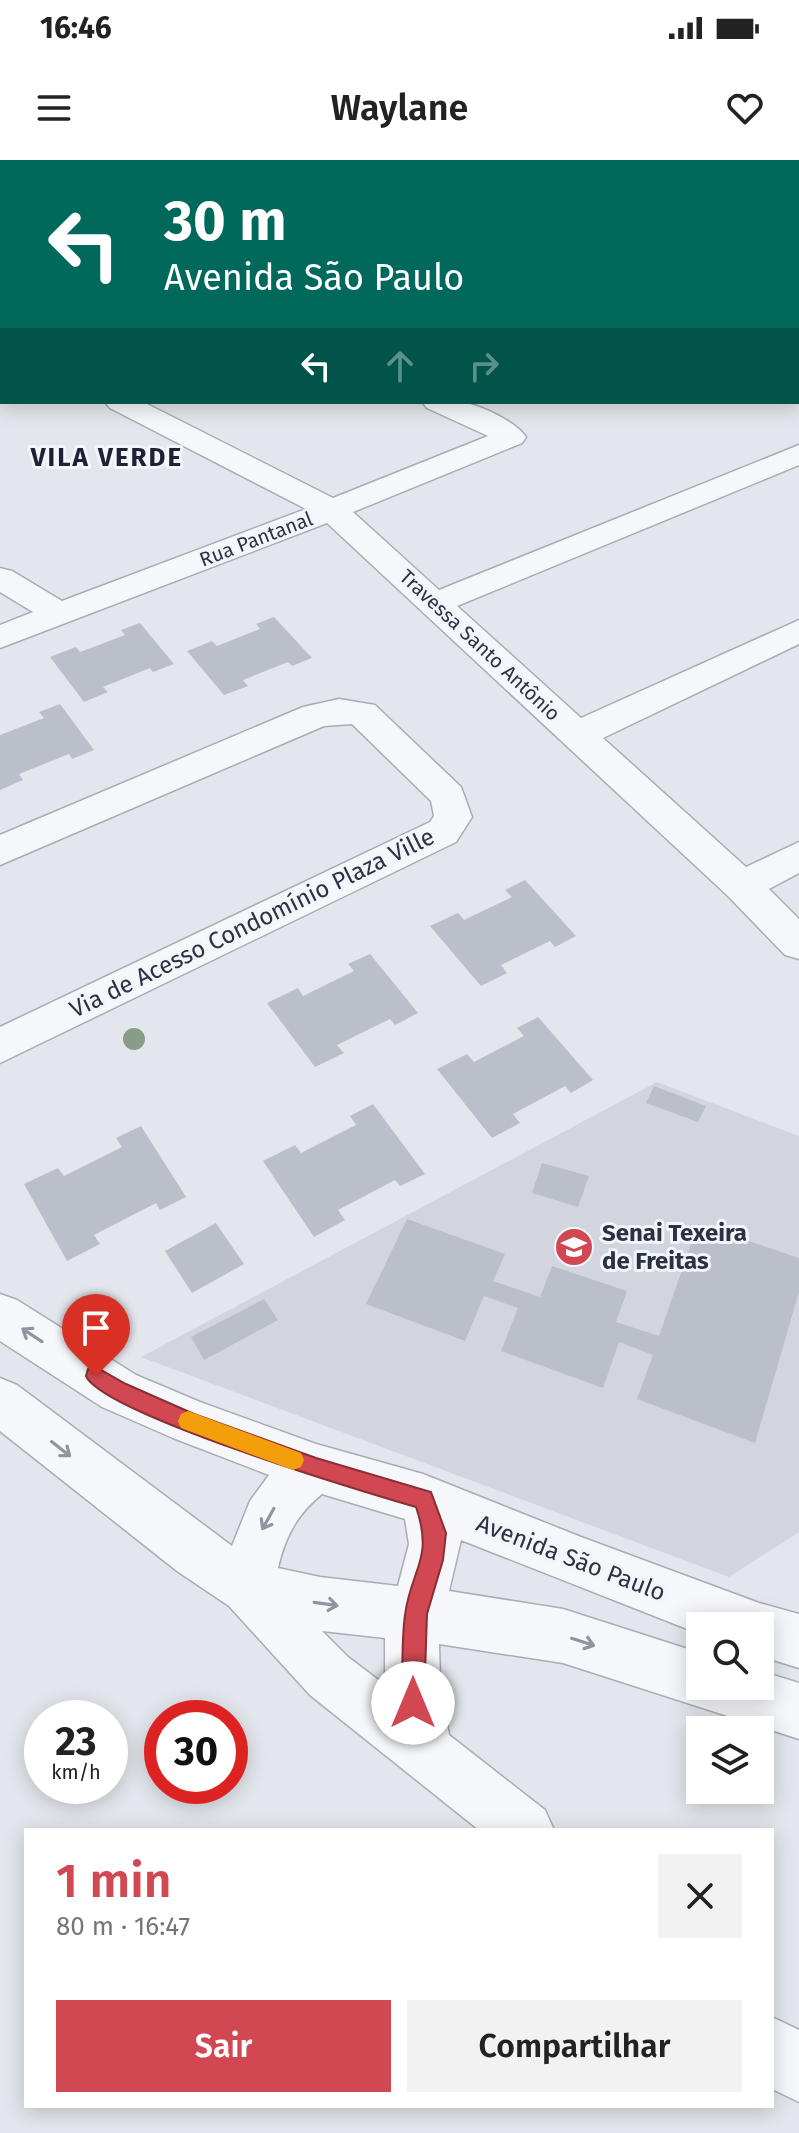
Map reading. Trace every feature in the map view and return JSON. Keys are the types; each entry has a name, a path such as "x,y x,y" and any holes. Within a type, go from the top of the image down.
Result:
{"street":[{"name":"Travessa Santo Antônio","path":"124,404 332,510 742,886 799,944"},
{"name":"Rua Pantanal","path":"0,637 332,510 511,437 490,424 442,404"},
{"path":"436,603 799,454"},
{"path":"0,578 61,615"},
{"path":"577,735 799,631"},
{"name":"Via de Acesso Condomínio Plaza Ville","path":"0,851 316,715 339,711 362,713 448,796 453,817 443,832 0,1046"},
{"path":"742,886 799,856"},
{"name":"Avenida São Paulo","path":"0,1315 119,1391 190,1422 316,1468 423,1499 713,1612"},
{"path":"0,1401 195,1553 248,1587 329,1676 522,1828"},
{"path":"248,1587 255,1546 266,1521 295,1481 316,1468"},
{"path":"423,1499 435,1533 432,1560 416,1614 413,1703 426,1753"},
{"path":"248,1587 320,1604 416,1614 563,1636 686,1676"},
{"path":"774,1633 799,1641"},
{"path":"763,1700 799,1711"},
{"path":"774,2050 799,2071"}],"shaded area":[{"name":"Senai Texeira de Freitas","path":"657,1082 799,1136 799,1532 729,1577 141,1357"}],"building":[{"path":"274,617 312,658 292,666 288,662 243,680 248,686 224,695 187,651 212,641 217,646 260,629 256,624"},
{"path":"140,623 174,664 153,672 150,668 103,687 108,692 84,702 50,657 76,647 80,652 125,635 121,630"},
{"path":"60,704 94,750 72,759 69,754 19,774 23,780 0,790 0,735 44,718 39,712"},
{"path":"525,880 576,936 555,947 550,941 501,965 507,973 481,986 430,926 458,913 464,920 512,897 505,890"},
{"path":"370,954 418,1013 395,1025 390,1019 337,1045 344,1053 315,1067 267,1003 298,988 303,996 354,971 348,964"},
{"path":"538,1017 593,1080 571,1093 565,1086 513,1114 520,1123 492,1138 437,1069 467,1054 474,1062 524,1036 517,1028"},
{"path":"654,1086 706,1106 698,1122 646,1103"},
{"path":"373,1104 425,1174 400,1186 395,1180 338,1210 345,1220 314,1237 263,1161 295,1145 301,1153 356,1125 350,1116"},
{"path":"141,1126 186,1197 160,1210 156,1203 94,1235 100,1244 67,1261 24,1184 58,1168 64,1176 122,1147 116,1138"},
{"path":"542,1163 589,1176 578,1207 532,1193"},
{"path":"407,1219 505,1254 493,1281 540,1297 552,1266 627,1291 616,1322 659,1336 698,1224 799,1258 799,1292 755,1443 637,1399 653,1355 619,1342 603,1388 501,1351 518,1308 484,1296 465,1341 366,1304"},
{"path":"216,1223 244,1264 192,1293 165,1251"},
{"path":"264,1299 278,1320 204,1360 191,1337"}],"slow traffic":[{"path":"188,1421 293,1460"}],"place":[{"name":"Senai Texeira de Freitas","path":"574,1247"}],"district":[{"name":"VILA VERDE","path":"107,457"}],"route":[{"path":"96,1376 119,1391 190,1422 316,1468 423,1499 435,1533 432,1560 416,1614 413,1703"}]}
